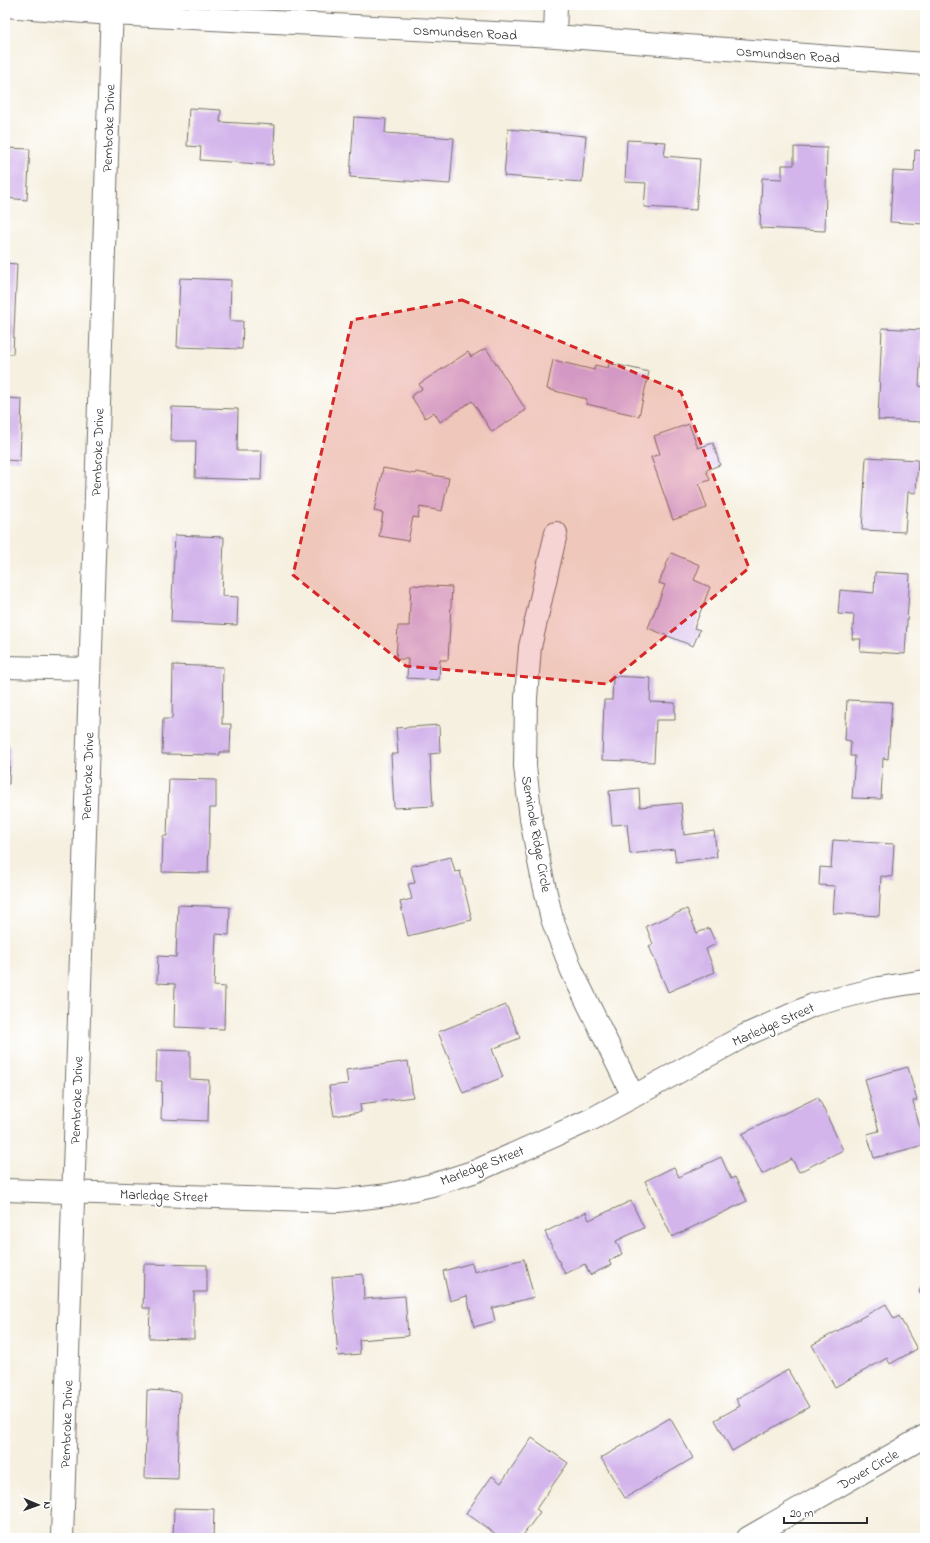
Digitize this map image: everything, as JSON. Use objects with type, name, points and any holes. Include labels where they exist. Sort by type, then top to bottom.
[{"type":"street","points":[[555,36],[556,5]]},
{"type":"street","name":"Osmundsen Road","points":[[5,6],[112,10],[555,36],[925,64]]},
{"type":"street","name":"Pembroke Drive","points":[[62,1538],[112,10]]},
{"type":"street","name":"Seminole Ridge Circle","points":[[556,533],[530,647],[526,698],[525,766],[531,819],[552,919],[572,971],[633,1096]]},
{"type":"street","points":[[5,667],[90,669]]},
{"type":"street","name":"Marledge Street","points":[[5,1190],[338,1201],[388,1195],[432,1185],[476,1171],[592,1119],[746,1035],[813,1005],[879,988],[925,981]]},
{"type":"street","name":"Dover Circle","points":[[748,1538],[925,1436]]},
{"type":"highlighted area","points":[[462,300],[681,392],[749,568],[607,684],[406,666],[293,575],[352,320]]},
{"type":"building","points":[[189,108],[221,110],[220,122],[275,125],[273,165],[200,160],[201,147],[187,146]]},
{"type":"building","points":[[354,117],[386,119],[385,133],[454,138],[450,184],[350,177]]},
{"type":"building","points":[[508,129],[586,136],[582,182],[504,176]]},
{"type":"building","points":[[627,140],[666,142],[664,156],[700,159],[696,210],[644,207],[646,183],[625,182]]},
{"type":"building","points":[[794,147],[827,148],[825,231],[760,228],[762,178],[782,179],[782,165],[794,165]]},
{"type":"building","points":[[5,148],[30,149],[27,200],[5,198]]},
{"type":"building","points":[[915,150],[925,151],[925,224],[890,222],[893,171],[914,172]]},
{"type":"building","points":[[5,263],[17,264],[13,354],[5,354]]},
{"type":"building","points":[[180,278],[231,280],[230,321],[243,321],[242,349],[177,347]]},
{"type":"building","points":[[882,328],[922,330],[919,386],[924,387],[923,422],[878,420]]},
{"type":"building","points":[[486,348],[526,410],[492,432],[472,401],[440,422],[434,412],[425,418],[411,396],[422,389],[419,384],[468,352],[471,357]]},
{"type":"building","points":[[553,360],[594,370],[595,365],[608,368],[609,363],[649,372],[639,416],[586,404],[587,399],[547,389]]},
{"type":"building","points":[[5,398],[22,399],[20,461],[5,460]]},
{"type":"building","points":[[172,407],[238,409],[237,451],[262,451],[261,480],[195,478],[196,441],[171,441]]},
{"type":"building","points":[[689,424],[698,448],[713,443],[720,465],[706,470],[710,480],[699,484],[707,508],[673,520],[651,457],[660,454],[654,436]]},
{"type":"building","points":[[866,457],[918,460],[916,493],[908,492],[905,532],[862,530]]},
{"type":"building","points":[[383,468],[449,478],[442,511],[420,507],[418,518],[413,517],[408,541],[379,536],[383,513],[374,511]]},
{"type":"building","points":[[175,535],[224,537],[222,596],[238,597],[237,625],[171,622]]},
{"type":"building","points":[[671,553],[700,565],[694,580],[710,587],[694,628],[700,630],[693,646],[648,628],[665,585],[659,583]]},
{"type":"building","points":[[875,572],[910,574],[905,654],[860,651],[861,639],[852,639],[854,615],[838,614],[840,590],[874,593]]},
{"type":"building","points":[[411,585],[452,587],[448,660],[440,660],[439,680],[407,678],[408,659],[396,659],[398,626],[409,626]]},
{"type":"building","points":[[173,665],[223,667],[222,724],[231,724],[230,752],[220,752],[220,755],[162,754],[163,719],[172,719]]},
{"type":"building","points":[[613,676],[651,678],[650,702],[675,703],[675,720],[656,720],[654,762],[602,760],[604,700],[612,700]]},
{"type":"building","points":[[847,700],[892,702],[888,759],[883,758],[881,799],[852,798],[855,756],[850,756],[851,741],[845,740]]},
{"type":"building","points":[[439,725],[440,753],[430,754],[433,806],[394,808],[391,754],[398,754],[396,728]]},
{"type":"building","points":[[5,746],[10,747],[9,784],[5,784]]},
{"type":"building","points":[[169,779],[216,780],[216,808],[210,808],[208,873],[162,872],[163,836],[167,836]]},
{"type":"building","points":[[639,788],[640,807],[681,803],[684,835],[714,831],[717,857],[676,862],[674,849],[630,854],[627,824],[612,825],[609,791]]},
{"type":"building","points":[[833,840],[894,844],[892,877],[881,876],[879,916],[833,913],[835,886],[819,885],[820,867],[831,868]]},
{"type":"building","points":[[451,857],[455,872],[460,871],[472,920],[408,936],[400,902],[412,899],[408,884],[415,883],[411,866]]},
{"type":"building","points":[[178,905],[230,907],[229,935],[216,934],[214,986],[225,987],[224,1029],[174,1027],[175,984],[157,983],[158,956],[176,957]]},
{"type":"building","points":[[687,909],[697,933],[709,928],[716,944],[706,949],[715,972],[668,992],[649,946],[653,944],[646,926]]},
{"type":"building","points":[[506,1005],[520,1038],[492,1049],[503,1077],[463,1093],[438,1032]]},
{"type":"building","points":[[157,1050],[190,1051],[190,1079],[209,1080],[208,1121],[161,1119],[162,1081],[156,1081]]},
{"type":"building","points":[[408,1061],[413,1097],[360,1104],[361,1112],[334,1116],[329,1086],[348,1084],[346,1070]]},
{"type":"building","points":[[908,1067],[917,1100],[913,1101],[924,1145],[874,1158],[867,1134],[879,1131],[865,1079]]},
{"type":"building","points":[[818,1097],[843,1150],[799,1172],[792,1159],[762,1174],[742,1134]]},
{"type":"building","points":[[721,1157],[731,1179],[735,1177],[747,1201],[672,1237],[645,1181],[674,1167],[679,1177]]},
{"type":"building","points":[[631,1201],[644,1228],[616,1241],[622,1254],[609,1261],[611,1265],[590,1275],[585,1264],[565,1274],[545,1232],[586,1212],[589,1220]]},
{"type":"building","points":[[524,1259],[534,1297],[492,1308],[495,1321],[474,1327],[467,1296],[450,1301],[443,1271],[472,1263],[474,1272]]},
{"type":"building","points":[[144,1264],[207,1265],[207,1292],[194,1292],[194,1339],[149,1338],[150,1308],[143,1308]]},
{"type":"building","points":[[363,1274],[364,1299],[405,1296],[408,1336],[359,1340],[360,1354],[338,1356],[332,1277]]},
{"type":"building","points":[[925,1278],[925,1295],[919,1292]]},
{"type":"building","points":[[886,1304],[894,1319],[899,1316],[917,1349],[890,1364],[887,1358],[835,1387],[812,1345]]},
{"type":"building","points":[[788,1370],[809,1407],[732,1451],[715,1420],[740,1406],[736,1399]]},
{"type":"building","points":[[147,1390],[180,1392],[178,1479],[145,1478]]},
{"type":"building","points":[[670,1418],[693,1458],[625,1498],[601,1458]]},
{"type":"building","points":[[532,1438],[568,1463],[536,1509],[540,1512],[521,1538],[501,1538],[466,1513],[492,1476],[501,1483]]},
{"type":"building","points":[[174,1508],[214,1509],[213,1538],[173,1538]]}]
